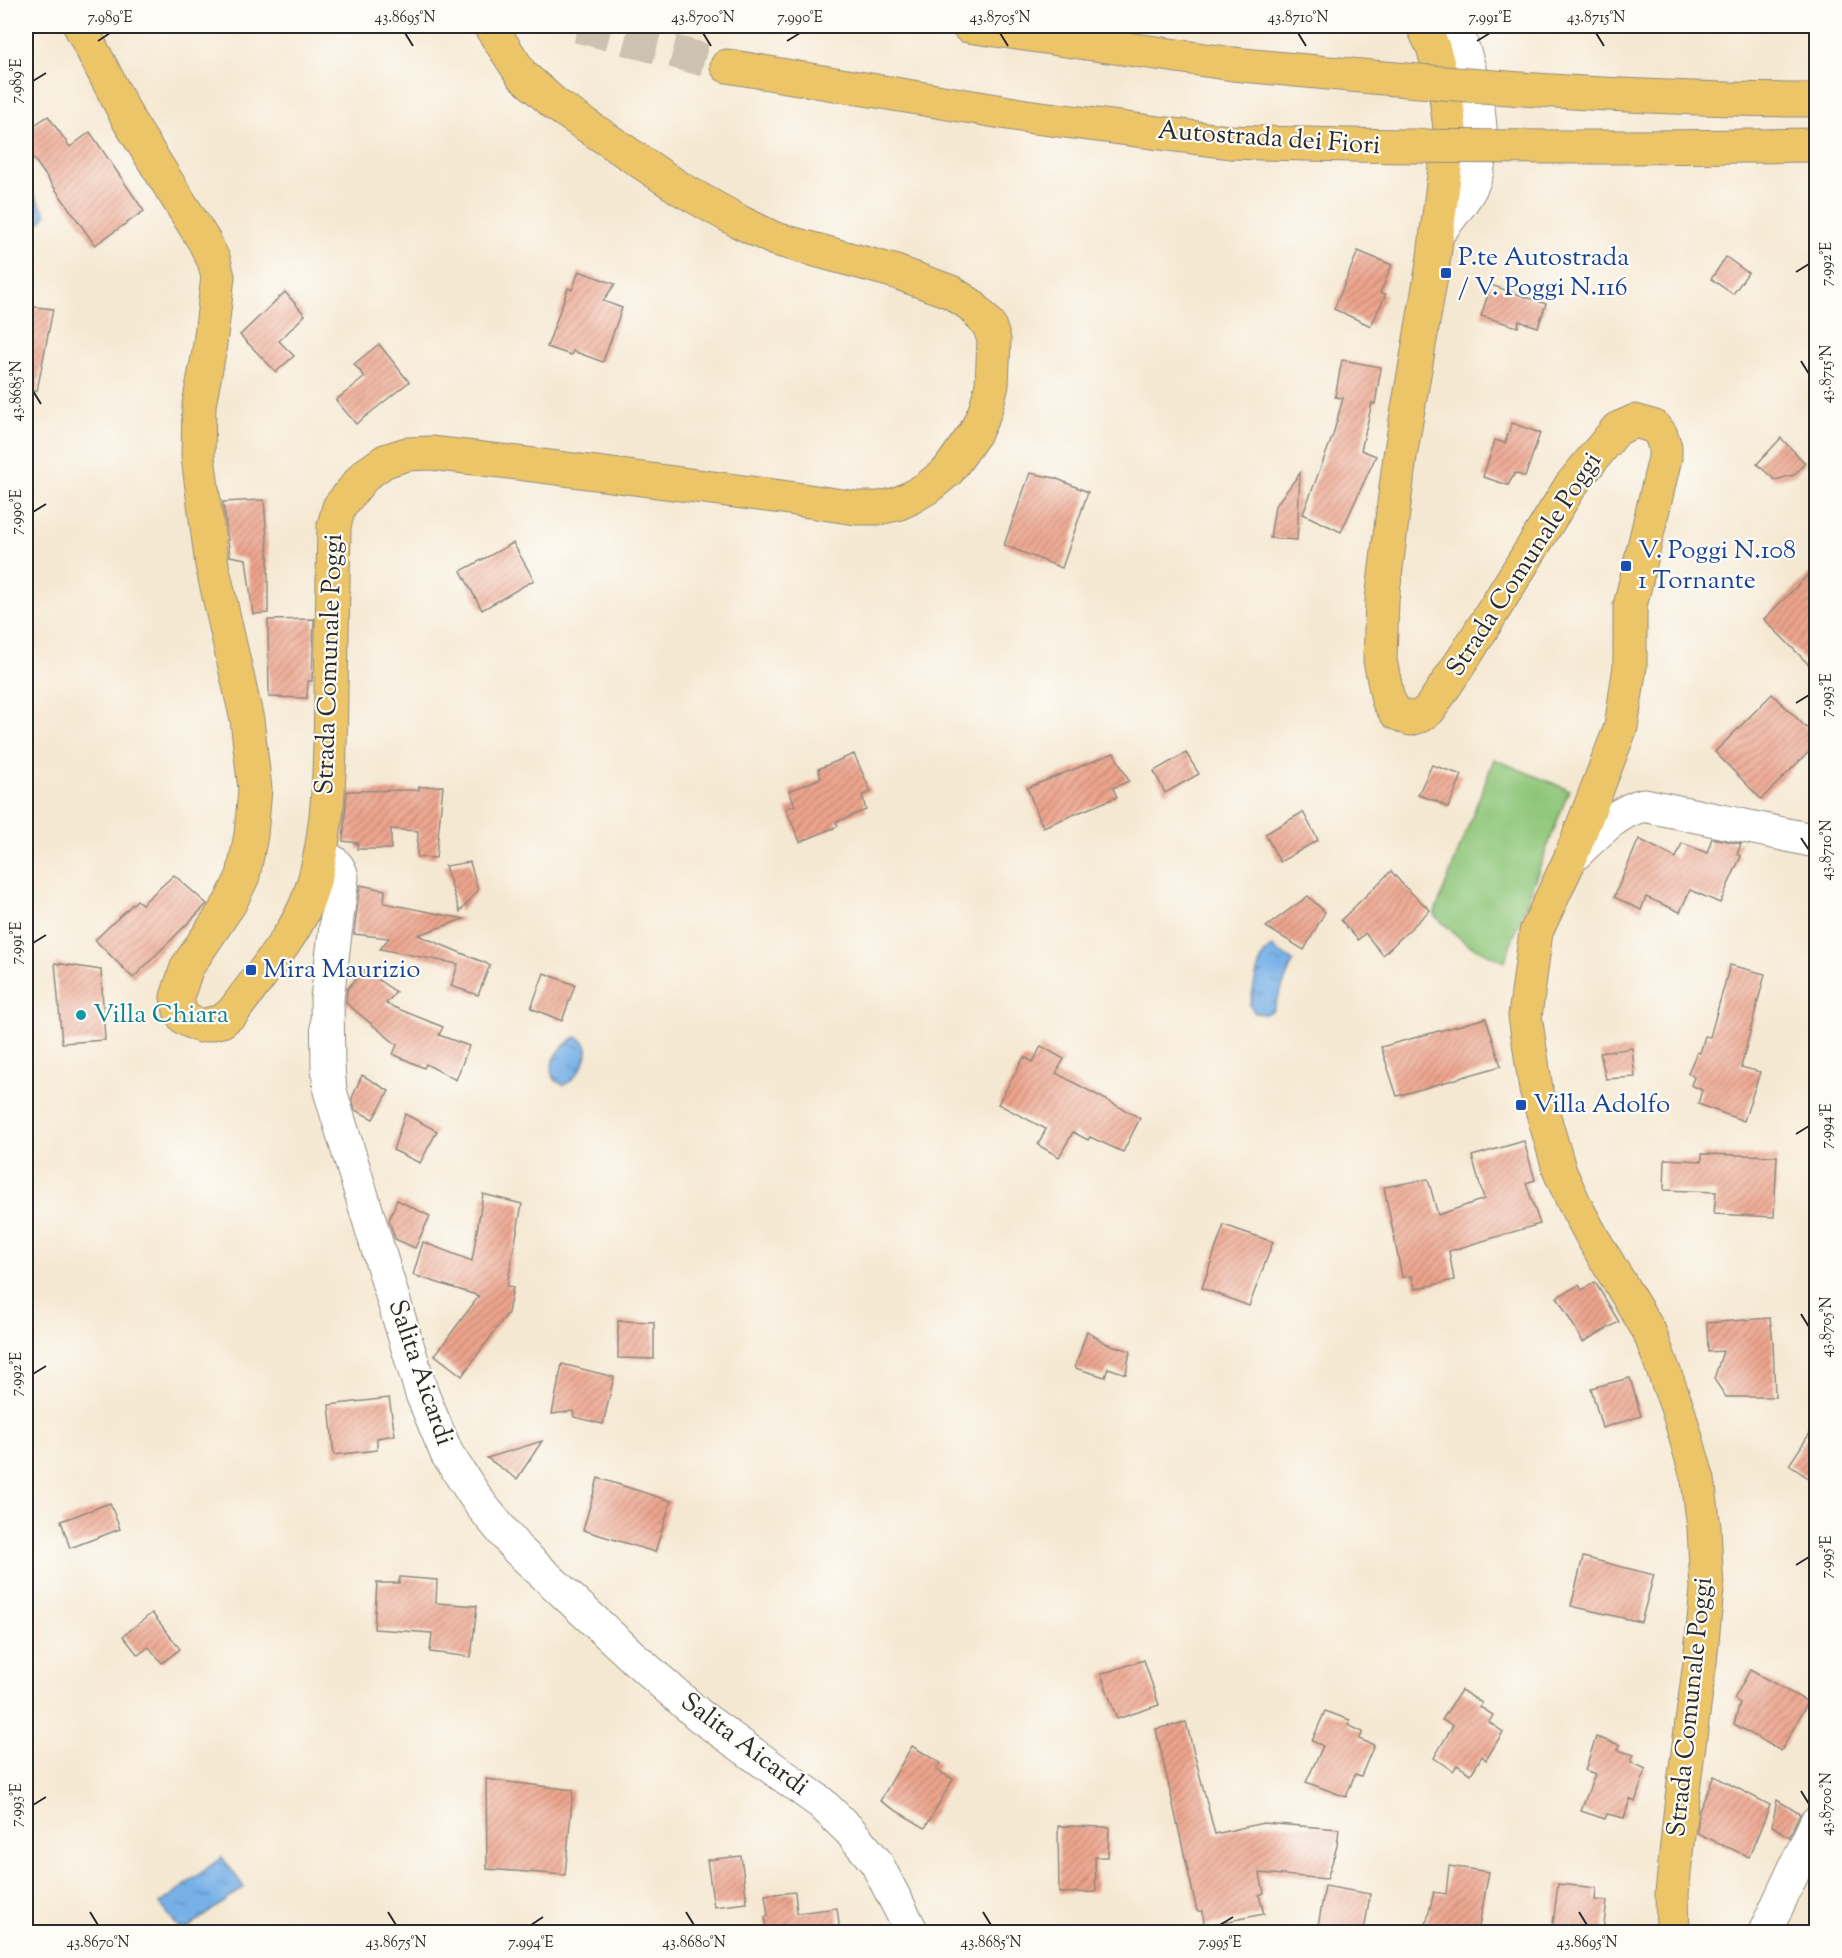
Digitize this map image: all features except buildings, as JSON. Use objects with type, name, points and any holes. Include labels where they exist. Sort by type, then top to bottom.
[{"type":"main road","name":"Strada Comunale Poggi","points":[[80,26],[129,121],[204,241],[214,261],[218,277],[210,352],[199,405],[198,457],[212,566],[247,720],[255,801],[243,876],[230,903],[187,967],[177,998],[180,1011],[185,1018],[200,1026],[222,1021],[233,1012],[281,947],[305,907],[321,854],[330,757],[334,526],[339,507],[365,475],[385,462],[407,454],[431,453],[856,508],[879,508],[910,498],[948,471],[975,433],[985,411],[992,386],[994,340],[989,325],[972,305],[951,292],[892,271],[775,239],[681,189],[556,105],[522,75],[490,26]]},
{"type":"main road","points":[[968,26],[1233,64],[1407,81],[1589,94],[1816,100]]},
{"type":"main road","name":"Strada Comunale Poggi","points":[[1423,26],[1433,47],[1445,89],[1450,128],[1434,264],[1400,456],[1382,600],[1380,660],[1390,707],[1396,713],[1410,719],[1429,710],[1571,485],[1617,429],[1635,421],[1644,423],[1655,428],[1661,435],[1665,447],[1665,458],[1630,606],[1630,666],[1621,727],[1570,859],[1536,932],[1524,1016],[1536,1089],[1560,1172],[1575,1206],[1649,1331],[1678,1410],[1698,1480],[1704,1527],[1707,1589],[1672,1893],[1673,1932]]},
{"type":"main road","name":"Autostrada dei Fiori","points":[[727,66],[1026,116],[1230,142],[1409,147],[1583,148],[1816,145]]},
{"type":"street","points":[[1437,234],[1471,188],[1478,169],[1479,120],[1476,97],[1455,26]]},
{"type":"street","points":[[1570,859],[1617,817],[1636,807],[1644,806],[1816,841]]},
{"type":"street","name":"Salita Aicardi","points":[[321,854],[340,868],[342,877],[327,999],[330,1091],[422,1394],[447,1454],[482,1506],[518,1549],[633,1657],[700,1716],[820,1802],[850,1831],[876,1862],[912,1932]]},
{"type":"street","points":[[1765,1932],[1816,1823]]},
{"type":"green space","points":[[1494,759],[1569,790],[1504,962],[1467,944],[1434,915]]},
{"type":"water","points":[[26,183],[46,214],[42,221],[26,229]]},
{"type":"water","points":[[1272,947],[1293,961],[1273,1010],[1265,1014],[1255,1013],[1250,1005],[1257,973],[1263,957]]},
{"type":"water","points":[[576,1037],[587,1047],[587,1054],[581,1069],[564,1085],[556,1080],[551,1068],[563,1046]]},
{"type":"water","points":[[222,1857],[244,1887],[182,1932],[160,1904]]},
{"type":"tunnel","points":[[578,26],[727,66]]},
{"type":"place","name":"P.te Autostrada / V. Poggi N.116","points":[[1446,273]]},
{"type":"place","name":"V. Poggi N.108 1 Tornante","points":[[1626,566]]},
{"type":"place","name":"Mira Maurizio","points":[[251,970]]},
{"type":"place","name":"Villa Chiara","points":[[81,1015]]},
{"type":"place","name":"Villa Adolfo","points":[[1521,1105]]}]
